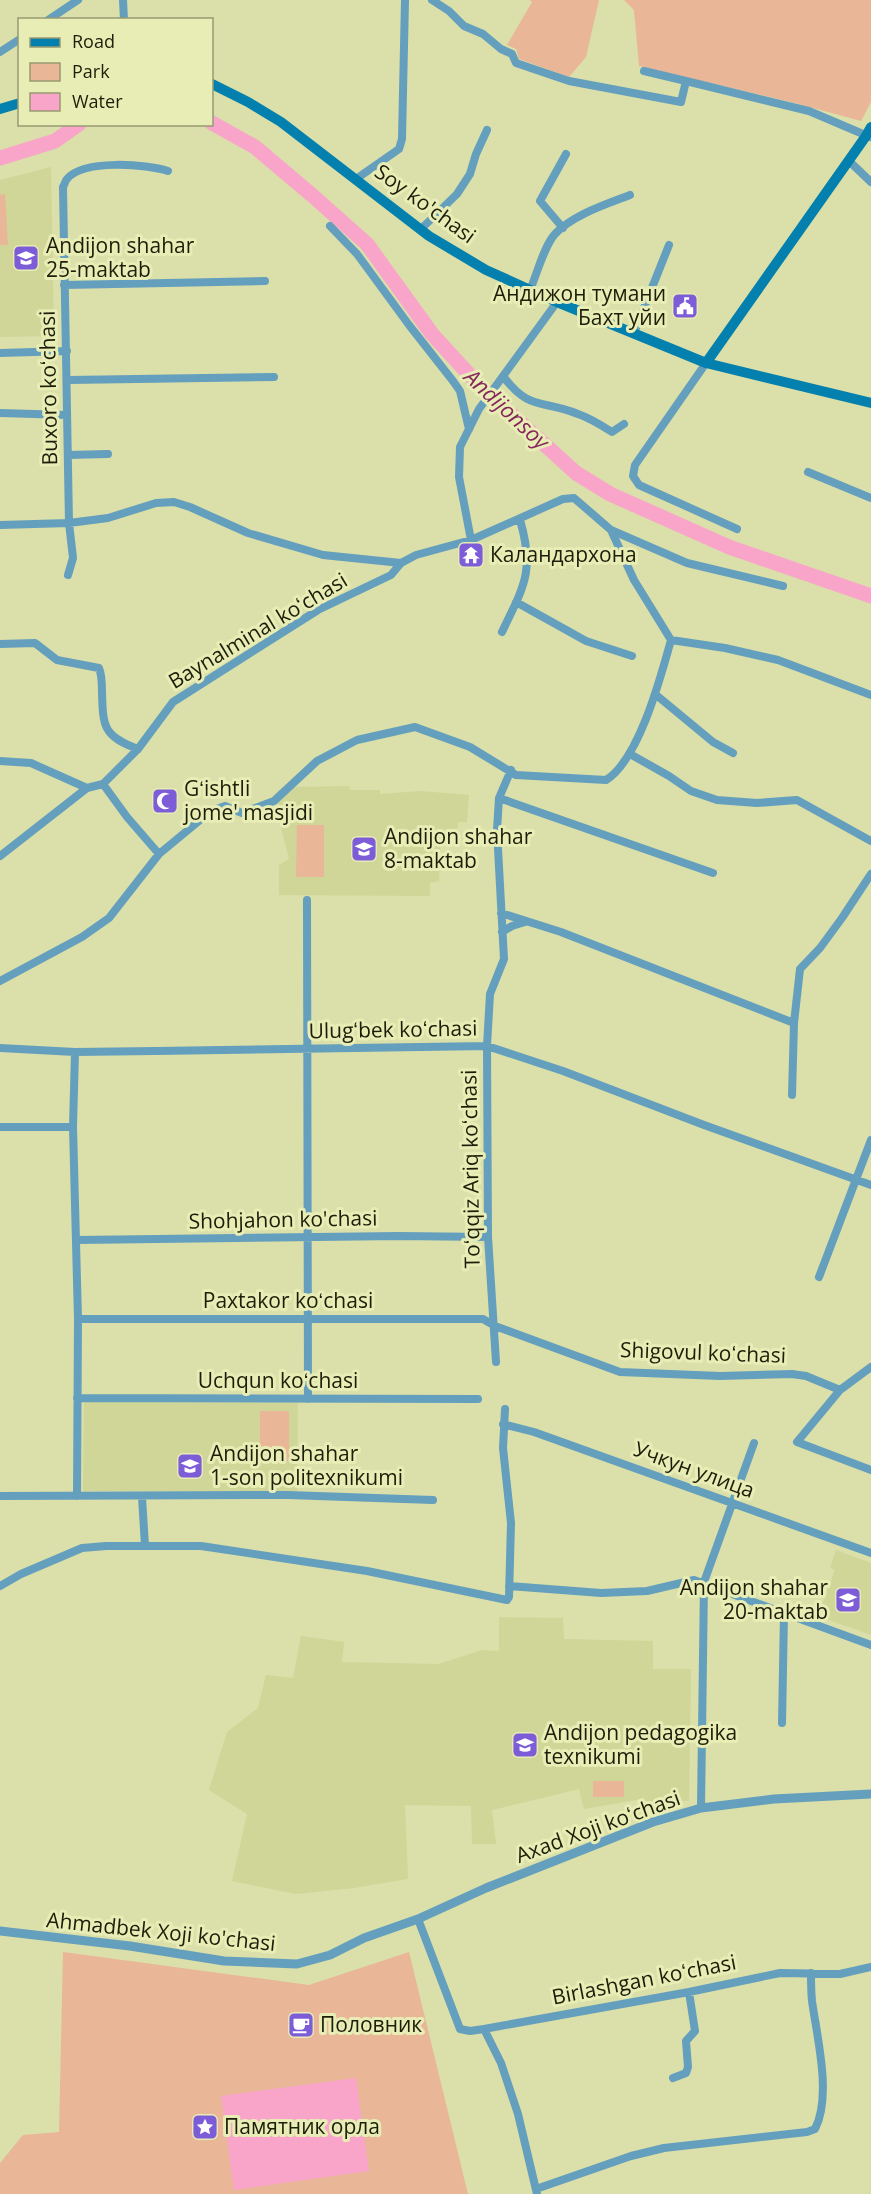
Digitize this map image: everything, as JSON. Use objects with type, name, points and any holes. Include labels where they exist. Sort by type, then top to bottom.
[{"type":"main road","name":"Soy ko'chasi","points":[[213,84],[281,122],[420,230],[486,270],[557,302],[706,363],[871,403]]},
{"type":"main road","points":[[0,109],[18,104]]},
{"type":"main road","points":[[706,363],[870,134]]},
{"type":"street","points":[[51,18],[78,0]]},
{"type":"street","points":[[123,0],[124,18]]},
{"type":"street","points":[[356,179],[399,149],[402,139],[405,0]]},
{"type":"street","points":[[432,0],[449,11],[464,26],[483,34],[501,50],[512,54],[516,63],[569,81],[681,102],[686,81]]},
{"type":"street","points":[[0,52],[18,40]]},
{"type":"street","points":[[644,71],[809,111],[870,134]]},
{"type":"street","points":[[420,230],[461,187],[470,174],[476,153],[487,130]]},
{"type":"street","points":[[563,228],[540,201],[566,153]]},
{"type":"street","points":[[849,161],[871,183]]},
{"type":"street","name":"Buxoro koʻchasi","points":[[68,575],[73,558],[69,523],[63,187],[68,178],[78,171],[106,166],[145,166],[168,171]]},
{"type":"street","points":[[530,290],[549,243],[555,234],[591,210],[630,195]]},
{"type":"street","points":[[330,226],[357,254],[453,381],[460,392],[469,429]]},
{"type":"street","points":[[634,333],[669,245]]},
{"type":"street","points":[[64,285],[265,281]]},
{"type":"street","points":[[471,540],[459,477],[460,447],[479,409],[557,302]]},
{"type":"street","points":[[0,353],[67,351]]},
{"type":"street","points":[[706,363],[635,465],[633,476],[639,485],[737,529]]},
{"type":"street","points":[[68,380],[274,377]]},
{"type":"street","points":[[501,378],[528,401],[576,413],[612,432],[624,424]]},
{"type":"street","points":[[0,413],[67,415]]},
{"type":"street","points":[[68,455],[108,454]]},
{"type":"street","points":[[808,472],[871,498]]},
{"type":"street","name":"Baynalminal koʻchasi","points":[[103,784],[138,749],[173,702],[318,610],[392,574],[401,563],[416,555],[471,540],[563,499],[574,498],[611,530]]},
{"type":"street","points":[[0,525],[69,523],[108,519],[156,503],[174,502],[248,533],[323,555],[401,563]]},
{"type":"street","points":[[502,632],[526,577],[528,557],[520,520]]},
{"type":"street","points":[[611,530],[687,563],[783,586]]},
{"type":"street","points":[[0,981],[82,937],[109,918],[159,854],[211,811],[225,806],[242,813],[274,801],[317,761],[357,740],[415,727],[470,747],[516,775],[600,781],[614,775],[630,754],[655,694],[671,640],[634,580],[611,530]]},
{"type":"street","points":[[516,602],[586,641],[632,656]]},
{"type":"street","points":[[671,640],[725,648],[778,660],[871,695]]},
{"type":"street","points":[[0,644],[35,644],[57,660],[99,668],[103,715],[109,732],[117,741],[138,749]]},
{"type":"street","points":[[655,694],[713,742],[733,753]]},
{"type":"street","points":[[630,754],[691,791],[717,800],[757,803],[797,800],[871,841]]},
{"type":"street","points":[[0,761],[31,763],[87,788]]},
{"type":"street","name":"Toʻqqiz Ariq koʻchasi","points":[[496,1362],[488,1237],[487,1046],[490,994],[504,959],[497,830],[499,798],[511,770]]},
{"type":"street","points":[[0,856],[87,788],[103,784],[127,817],[159,854]]},
{"type":"street","points":[[499,798],[713,873]]},
{"type":"street","points":[[792,1095],[794,1023],[800,969],[820,948],[871,874]]},
{"type":"street","points":[[307,900],[308,1399]]},
{"type":"street","points":[[501,913],[561,932],[794,1023]]},
{"type":"street","points":[[502,932],[526,921]]},
{"type":"street","name":"Ulugʻbek koʻchasi","points":[[0,1048],[75,1052],[487,1046],[562,1071],[871,1185]]},
{"type":"street","points":[[75,1052],[74,1127],[78,1240],[77,1496]]},
{"type":"street","points":[[0,1127],[74,1127]]},
{"type":"street","points":[[819,1278],[871,1140]]},
{"type":"street","name":"Shohjahon ko'chasi","points":[[78,1240],[488,1237]]},
{"type":"street","name":"Paxtakor koʻchasi","points":[[78,1319],[483,1319],[495,1326]]},
{"type":"street","name":"Shigovul koʻchasi","points":[[495,1326],[620,1372],[720,1376],[792,1374],[806,1376],[840,1390]]},
{"type":"street","points":[[871,1367],[840,1390],[797,1442],[871,1470]]},
{"type":"street","name":"Uchqun koʻchasi","points":[[77,1398],[478,1399]]},
{"type":"street","points":[[0,1586],[21,1574],[81,1548],[201,1546],[253,1552],[367,1571],[503,1600],[509,1597],[512,1523],[503,1449],[505,1409]]},
{"type":"street","name":"Учкун улица","points":[[503,1424],[534,1431],[871,1553]]},
{"type":"street","points":[[701,1808],[704,1582],[754,1443]]},
{"type":"street","points":[[0,1496],[288,1495],[433,1500]]},
{"type":"street","points":[[142,1497],[145,1546]]},
{"type":"street","points":[[509,1586],[601,1593],[647,1591],[694,1580],[871,1645]]},
{"type":"street","points":[[782,1723],[784,1614]]},
{"type":"street","name":"Axad Xoji koʻchasi","points":[[418,1920],[486,1888],[653,1822],[701,1808],[774,1799],[871,1794]]},
{"type":"street","name":"Ahmadbek Xoji ko'chasi","points":[[0,1931],[130,1946],[224,1960],[297,1964],[330,1955],[364,1938],[418,1920]]},
{"type":"street","name":"Birlashgan koʻchasi","points":[[418,1920],[460,2029],[470,2031],[689,1992],[780,1973],[840,1974],[871,1966]]},
{"type":"street","points":[[484,2029],[501,2063],[518,2114],[536,2191],[632,2156],[664,2148],[807,2132],[815,2129],[819,2121],[822,2063],[812,1998],[812,1973]]},
{"type":"street","points":[[673,2078],[686,2073],[688,2067],[687,2041],[695,2031],[689,1992]]},
{"type":"shaded area","name":"Andijon shahar 25-maktab","points":[[51,167],[54,336],[0,337],[0,180]]},
{"type":"shaded area","name":"Andijon shahar 8-maktab","points":[[349,786],[350,790],[380,790],[380,794],[421,791],[469,795],[467,822],[458,822],[458,828],[454,829],[455,838],[441,839],[439,881],[430,883],[430,896],[279,895],[279,865],[289,859],[278,815],[278,802],[294,787]]},
{"type":"shaded area","name":"Andijon shahar 1-son politexnikumi","points":[[84,1402],[298,1403],[297,1491],[83,1491]]},
{"type":"shaded area","name":"Andijon shahar 20-maktab","points":[[836,1550],[871,1563],[871,1635],[818,1616],[835,1570],[830,1568]]},
{"type":"shaded area","name":"Andijon pedagogika texnikumi","points":[[499,1617],[563,1618],[564,1639],[653,1641],[653,1669],[691,1669],[689,1801],[659,1800],[659,1804],[643,1804],[642,1799],[584,1809],[579,1789],[492,1810],[496,1844],[472,1844],[471,1806],[405,1805],[408,1879],[296,1894],[232,1881],[247,1814],[209,1790],[227,1732],[258,1708],[266,1675],[293,1678],[301,1636],[344,1642],[342,1662],[439,1664],[482,1650],[499,1651]]},
{"type":"green space","points":[[530,0],[599,0],[586,57],[569,77],[519,59],[516,49],[507,45],[532,2]]},
{"type":"green space","points":[[624,0],[871,0],[871,102],[861,121],[639,66],[634,10]]},
{"type":"green space","points":[[5,194],[8,245],[0,245],[0,195]]},
{"type":"green space","points":[[297,825],[324,825],[324,877],[296,877]]},
{"type":"green space","points":[[260,1411],[289,1411],[289,1461],[260,1461]]},
{"type":"green space","points":[[593,1781],[624,1781],[624,1797],[593,1797]]},
{"type":"green space","points":[[63,1952],[309,1985],[409,1952],[468,2194],[0,2194],[0,2163],[23,2135],[59,2132]]},
{"type":"water","points":[[356,2078],[369,2171],[234,2190],[221,2096]]},
{"type":"waterway","name":"Andijonsoy","points":[[213,124],[255,147],[367,244],[432,334],[475,381],[576,473],[610,494],[729,547],[871,596]]},
{"type":"waterway","name":"Andijonsoy","points":[[0,158],[55,141],[76,126]]},
{"type":"place","name":"Andijon shahar 25-maktab","points":[[26,258]]},
{"type":"place","name":"Андижон тумани Бахт уйи","points":[[685,306]]},
{"type":"place","name":"Каландархона","points":[[471,555]]},
{"type":"place","name":"Gʻishtli jome' masjidi","points":[[165,801]]},
{"type":"place","name":"Andijon shahar 8-maktab","points":[[364,849]]},
{"type":"place","name":"Andijon shahar 1-son politexnikumi","points":[[190,1466]]},
{"type":"place","name":"Andijon shahar 20-maktab","points":[[848,1600]]},
{"type":"place","name":"Andijon pedagogika texnikumi","points":[[525,1745]]},
{"type":"place","name":"Половник","points":[[301,2025]]},
{"type":"place","name":"Памятник орла","points":[[205,2127]]}]
